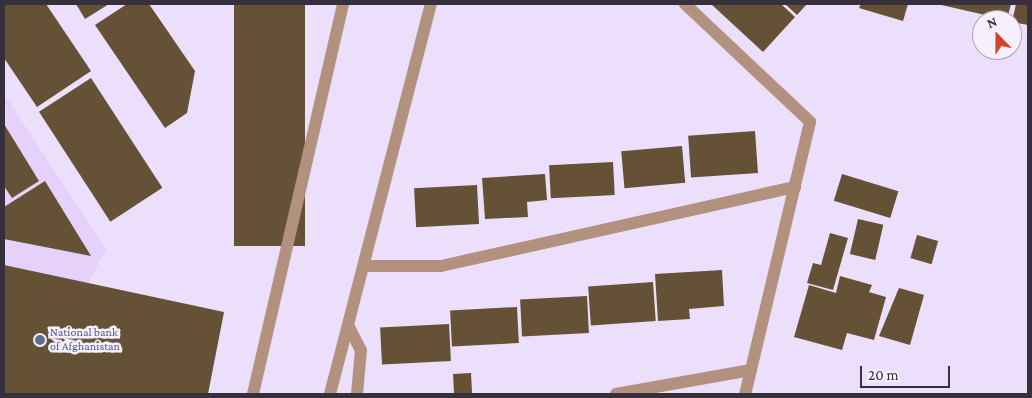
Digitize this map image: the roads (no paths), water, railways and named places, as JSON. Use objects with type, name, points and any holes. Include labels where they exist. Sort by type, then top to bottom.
[{"type":"street","points":[[253,394],[343,4]]},
{"type":"street","points":[[330,394],[431,4]]},
{"type":"street","points":[[685,4],[810,122],[746,394]]},
{"type":"street","points":[[364,266],[441,266],[795,187]]},
{"type":"street","points":[[348,325],[361,350],[357,394]]},
{"type":"street","points":[[616,394],[751,370]]},
{"type":"place","name":"National bank of Afghanistan","points":[[40,340]]}]
